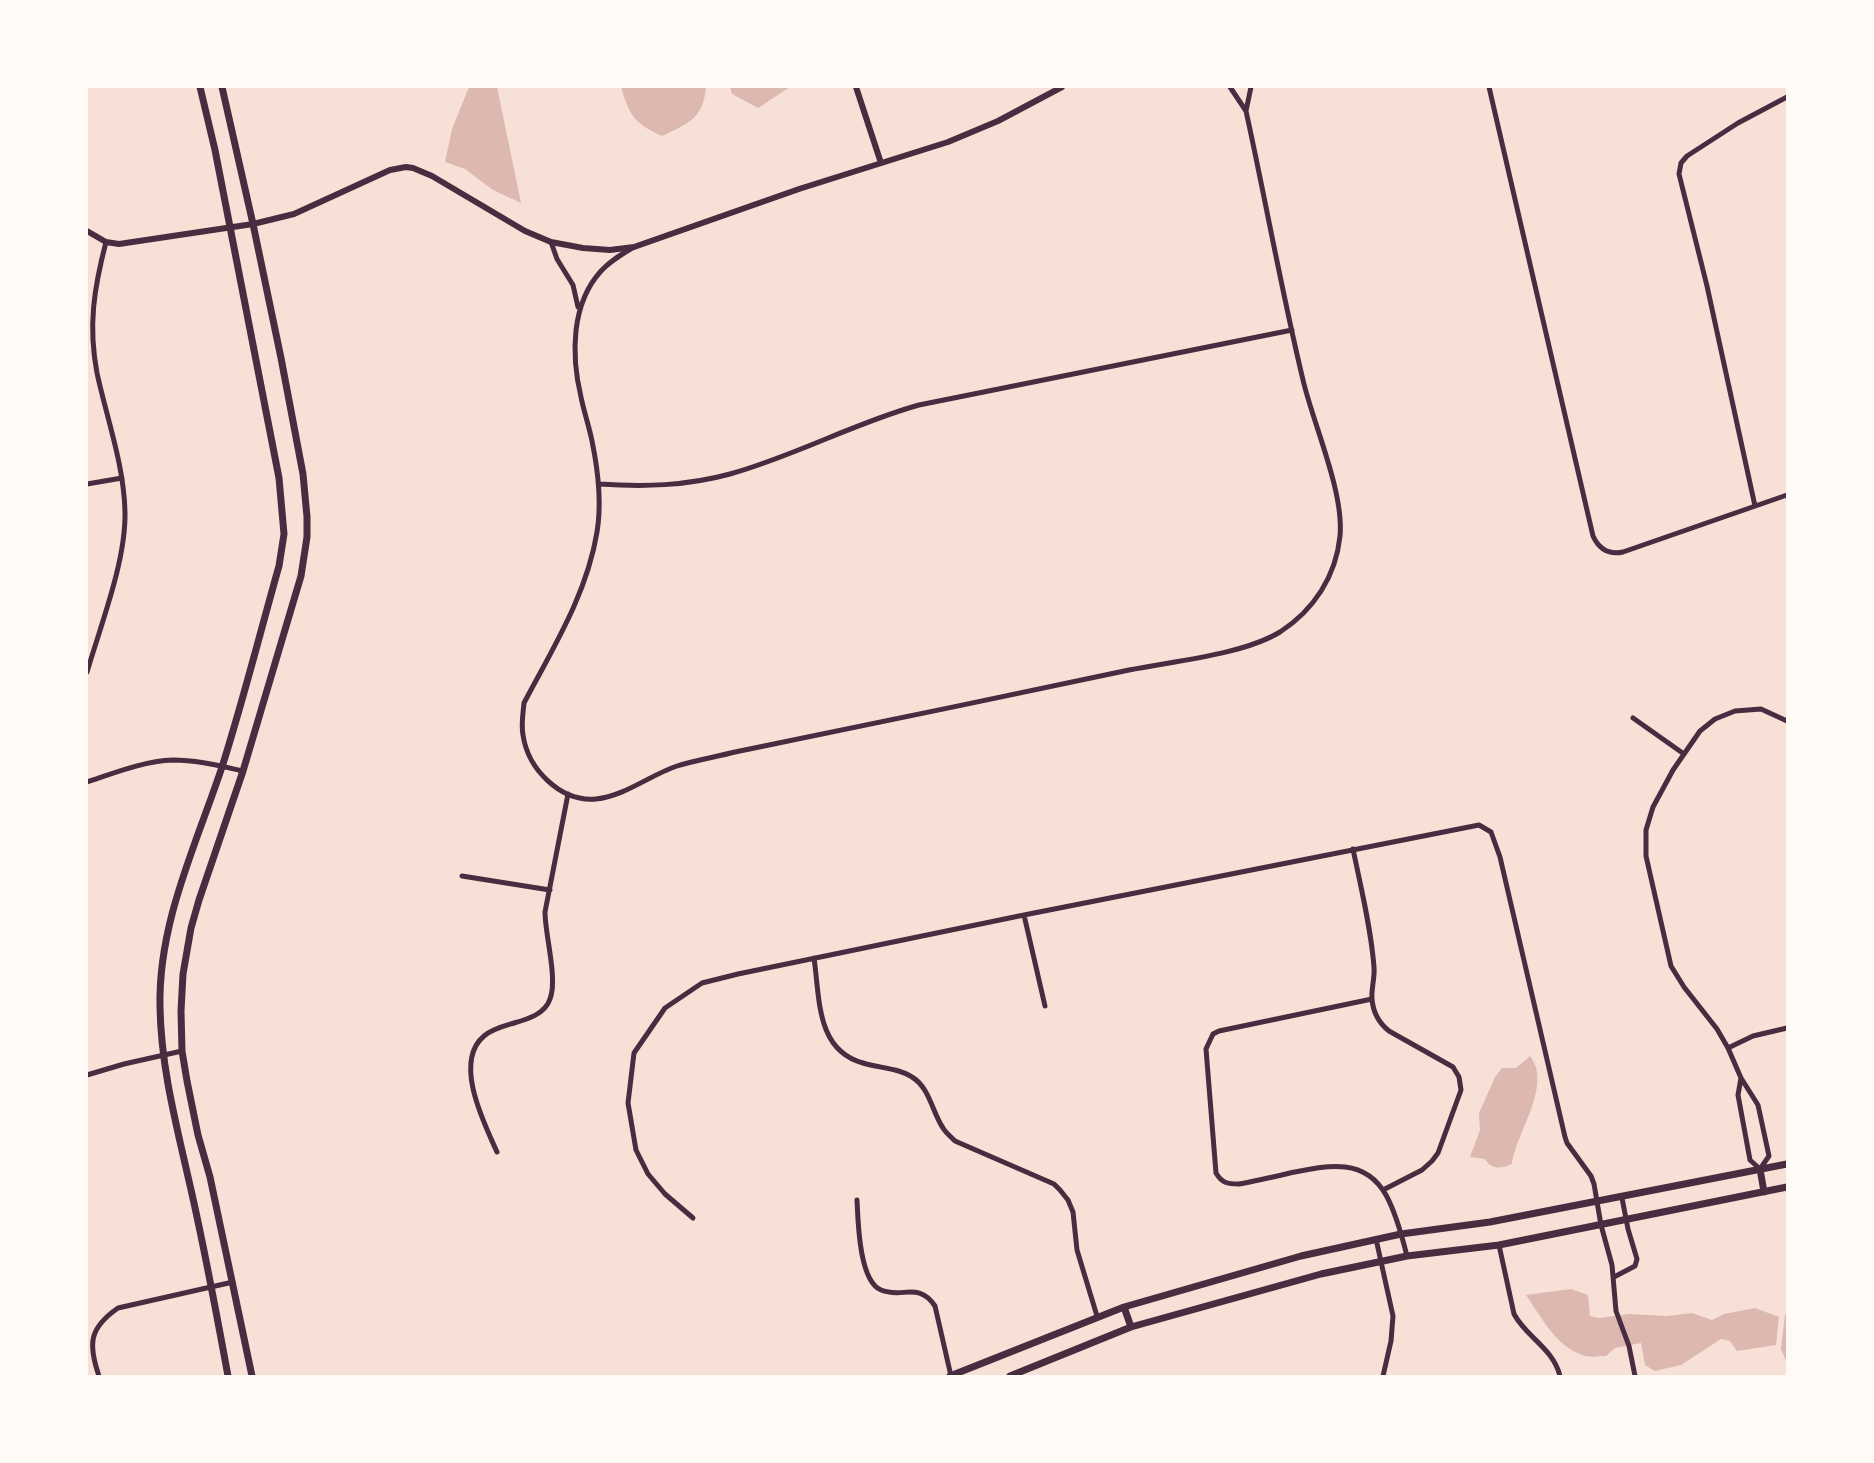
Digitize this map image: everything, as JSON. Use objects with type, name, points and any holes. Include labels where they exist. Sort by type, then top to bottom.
[{"type":"main road","points":[[200,87],[279,478],[284,534],[279,567],[222,766],[179,888],[162,966],[160,1006],[163,1055],[171,1109],[212,1287],[228,1376]]},
{"type":"main road","points":[[222,87],[253,224],[303,474],[307,527],[301,576],[243,771],[191,928],[183,974],[182,1051],[191,1104],[210,1177],[252,1376]]},
{"type":"main road","points":[[950,1376],[1097,1316],[1301,1256],[1401,1234],[1490,1222],[1598,1203],[1787,1164]]},
{"type":"main road","points":[[1760,1169],[1764,1192]]},
{"type":"main road","points":[[1010,1376],[1131,1327],[1321,1274],[1407,1257],[1499,1245],[1787,1187]]},
{"type":"main road","points":[[1124,1307],[1131,1327]]},
{"type":"street","points":[[856,87],[881,163]]},
{"type":"street","points":[[87,231],[106,242],[137,242],[253,224],[302,212],[390,170],[406,167],[432,176],[525,231],[551,242],[610,250],[634,247],[790,192],[939,145],[976,131],[1062,87]]},
{"type":"street","points":[[551,242],[557,259],[573,285],[579,309],[576,345],[577,374],[599,484],[598,529],[591,561],[579,597],[524,703],[523,737],[531,759],[540,773],[553,785],[580,798],[606,797],[677,766],[700,760],[1225,652],[1251,645],[1278,633],[1308,609],[1321,592],[1334,568],[1340,534],[1340,518],[1336,493],[1311,411],[1292,330],[1246,111],[1230,87]]},
{"type":"street","points":[[1246,111],[1251,87]]},
{"type":"street","points":[[1489,87],[1593,536],[1600,548],[1612,552],[1623,552],[1787,495]]},
{"type":"street","points":[[1755,506],[1707,286],[1679,174],[1687,156],[1738,123],[1787,97]]},
{"type":"street","points":[[87,672],[89,655],[120,553],[125,512],[122,478],[97,371],[90,330],[94,293],[106,242]]},
{"type":"street","points":[[579,309],[591,284],[602,270],[634,247]]},
{"type":"street","points":[[599,484],[643,486],[698,481],[731,474],[878,418],[919,405],[1292,330]]},
{"type":"street","points":[[87,484],[122,478]]},
{"type":"street","points":[[1741,1078],[1738,1095],[1750,1160],[1760,1169],[1769,1156],[1758,1105],[1741,1078],[1728,1048],[1706,1014],[1676,977],[1671,966],[1646,856],[1646,830],[1649,816],[1673,770],[1700,730],[1715,719],[1735,711],[1761,709],[1787,721]]},
{"type":"street","points":[[1633,717],[1684,754]]},
{"type":"street","points":[[87,782],[122,770],[170,760],[222,766],[243,771]]},
{"type":"street","points":[[497,1152],[478,1109],[471,1072],[471,1058],[483,1036],[538,1014],[546,1008],[551,998],[553,978],[545,928],[545,912],[568,794]]},
{"type":"street","points":[[693,1218],[659,1188],[648,1174],[636,1150],[628,1103],[634,1053],[665,1008],[702,983],[814,958],[1473,825],[1486,827],[1491,832],[1500,856],[1565,1137],[1591,1176],[1601,1225],[1610,1252],[1616,1311],[1635,1376]]},
{"type":"street","points":[[1353,849],[1372,949],[1374,980],[1372,999],[1381,1025],[1449,1064],[1457,1072],[1461,1083],[1460,1096],[1438,1153],[1422,1170],[1383,1190]]},
{"type":"street","points":[[462,876],[550,890]]},
{"type":"street","points":[[1024,915],[1045,1006]]},
{"type":"street","points":[[814,958],[825,1029],[832,1043],[841,1053],[861,1063],[913,1077],[928,1095],[944,1130],[956,1142],[1054,1184],[1068,1200],[1073,1212],[1077,1250],[1097,1316]]},
{"type":"street","points":[[1372,999],[1213,1034],[1206,1049],[1216,1173],[1221,1181],[1228,1185],[1326,1166],[1344,1166],[1358,1170],[1370,1176],[1383,1190],[1401,1234],[1407,1257]]},
{"type":"street","points":[[1728,1048],[1761,1034],[1787,1028]]},
{"type":"street","points":[[87,1076],[124,1064],[182,1051]]},
{"type":"street","points":[[1614,1277],[1635,1266],[1637,1259],[1622,1198]]},
{"type":"street","points":[[857,1200],[866,1273],[872,1283],[884,1292],[921,1293],[929,1297],[935,1306],[950,1376]]},
{"type":"street","points":[[1376,1239],[1393,1316],[1391,1341],[1383,1376]]},
{"type":"street","points":[[1499,1245],[1518,1323],[1549,1354],[1560,1376]]},
{"type":"street","points":[[99,1376],[94,1362],[93,1338],[96,1328],[105,1317],[118,1308],[233,1282]]},
{"type":"shaded area","points":[[469,87],[497,87],[521,203],[493,190],[465,169],[445,162],[452,129]]},
{"type":"shaded area","points":[[621,87],[706,87],[702,106],[693,119],[662,136],[634,118]]},
{"type":"shaded area","points":[[730,87],[790,87],[758,108],[732,94]]},
{"type":"shaded area","points":[[1530,1056],[1536,1068],[1535,1095],[1512,1164],[1497,1168],[1485,1159],[1470,1157],[1480,1130],[1479,1113],[1495,1077],[1502,1068],[1516,1068]]},
{"type":"shaded area","points":[[1571,1289],[1588,1295],[1590,1316],[1599,1318],[1629,1314],[1667,1316],[1692,1313],[1712,1320],[1724,1314],[1755,1308],[1779,1317],[1776,1345],[1737,1351],[1730,1341],[1721,1339],[1681,1365],[1655,1371],[1645,1365],[1641,1343],[1615,1348],[1606,1356],[1585,1356],[1573,1351],[1557,1338],[1526,1295]]},
{"type":"shaded area","points":[[1785,1314],[1787,1315],[1787,1363],[1781,1349]]}]
